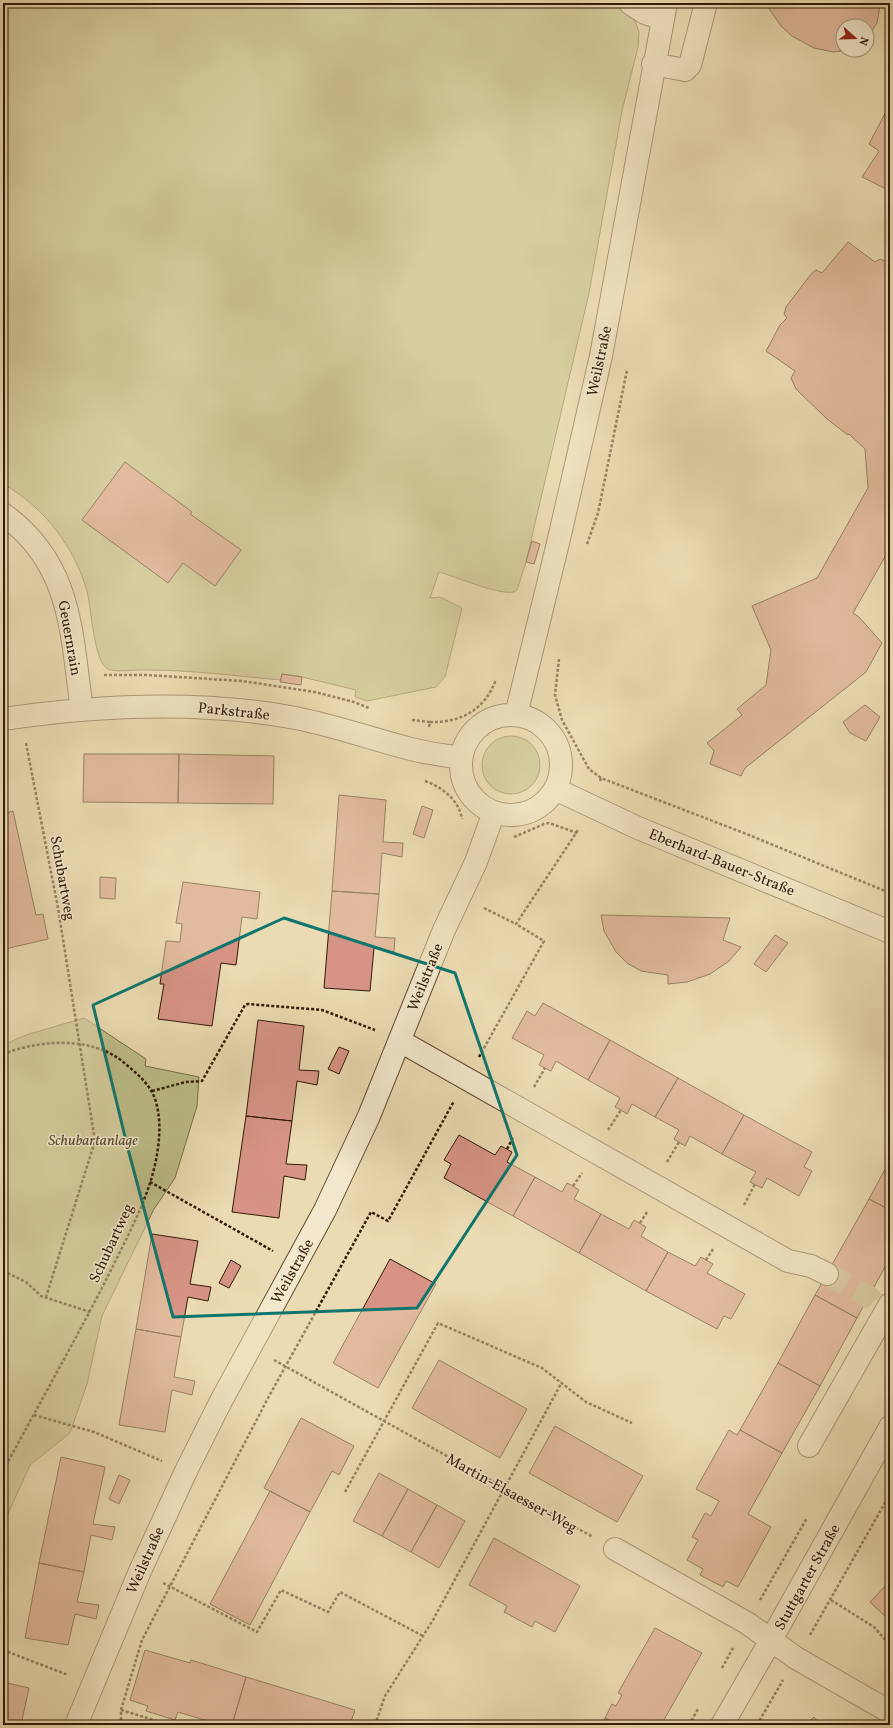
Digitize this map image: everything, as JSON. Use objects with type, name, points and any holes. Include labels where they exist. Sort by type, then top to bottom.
[{"type":"street","points":[[630,3],[645,12],[664,11]]},
{"type":"street","points":[[653,64],[684,70],[690,65],[706,3]]},
{"type":"street","name":"Weilstraße","points":[[516,715],[558,543],[601,356],[653,64],[664,11]]},
{"type":"street","name":"Geuernrain","points":[[3,514],[20,527],[44,554],[60,586],[70,621],[82,710]]},
{"type":"street","name":"Parkstraße","points":[[12,718],[82,710],[165,706],[231,708],[262,712],[310,722],[409,749],[461,758]]},
{"type":"street","points":[[516,715],[529,718],[540,724],[549,732],[560,754],[561,766],[555,789],[544,804],[531,812],[514,815],[494,812],[478,802],[468,790],[461,769],[461,758],[467,740],[480,725],[498,717],[516,715]]},
{"type":"street","name":"Eberhard-Bauer-Straße","points":[[555,789],[588,806],[890,932]]},
{"type":"street","name":"Weilstraße","points":[[76,1725],[140,1571],[186,1471],[345,1169],[369,1116],[460,894],[476,862],[494,812]]},
{"type":"street","points":[[400,1041],[788,1261],[811,1266],[827,1274]]},
{"type":"street","points":[[809,1446],[888,1312]]},
{"type":"street","name":"Stuttgarter Straße","points":[[722,1725],[890,1427]]},
{"type":"street","points":[[614,1549],[747,1623],[796,1658],[890,1712]]},
{"type":"path","points":[[559,655],[555,695],[562,720],[589,770],[601,778],[744,833],[890,893]]},
{"type":"path","name":"Schubartweg","points":[[12,718],[58,908],[80,1045]]},
{"type":"path","points":[[516,924],[577,832],[601,778]]},
{"type":"path","points":[[121,1725],[121,1710],[142,1640],[171,1587],[268,1398],[286,1368],[371,1212],[388,1221],[544,941],[460,894]]},
{"type":"path","points":[[152,1091],[186,1082],[202,1081],[245,1005],[248,1004],[322,1010],[400,1041]]},
{"type":"path","name":"Schubartweg","points":[[3,1054],[30,1046],[44,1044],[80,1045],[101,1049],[120,1060],[142,1078],[152,1091],[158,1111],[159,1126],[156,1159],[150,1182],[121,1249],[90,1312],[3,1471]]},
{"type":"path","points":[[46,1297],[95,1145],[80,1045]]},
{"type":"path","points":[[150,1182],[296,1264]]},
{"type":"path","points":[[3,1271],[26,1282],[41,1296],[90,1312]]},
{"type":"path","points":[[345,1492],[438,1323],[542,1368],[586,1402],[632,1424]]},
{"type":"path","name":"Martin-Elsaesser-Weg","points":[[251,1347],[384,1423],[614,1549]]},
{"type":"path","points":[[374,1725],[385,1696],[423,1636],[562,1382]]},
{"type":"path","points":[[34,1415],[94,1432],[186,1471]]},
{"type":"path","points":[[757,1725],[831,1600],[890,1494]]},
{"type":"path","points":[[140,1571],[257,1632],[281,1590],[328,1612],[340,1592],[423,1636]]},
{"type":"path","points":[[831,1600],[874,1627],[890,1645]]},
{"type":"path","points":[[3,1650],[93,1684]]},
{"type":"path","points":[[121,1710],[170,1725]]},
{"type":"highlighted area","points":[[284,918],[455,973],[517,1155],[417,1308],[173,1317],[128,1149],[93,1005]]},
{"type":"green space","points":[[3,3],[616,3],[635,21],[639,32],[638,47],[622,111],[589,293],[526,562],[517,590],[512,592],[503,592],[480,586],[439,572],[430,598],[440,597],[462,608],[445,677],[436,687],[367,701],[355,697],[356,690],[302,677],[282,674],[281,680],[181,671],[116,671],[108,669],[103,665],[96,646],[87,591],[81,574],[66,543],[56,529],[32,504],[3,484]]},
{"type":"green space","points":[[505,736],[517,736],[532,744],[540,759],[540,771],[532,786],[517,794],[505,794],[490,786],[482,771],[482,759],[490,744]]},
{"type":"green space","name":"Schubartanlage","points":[[84,1018],[146,1059],[145,1066],[199,1077],[197,1106],[175,1178],[154,1209],[102,1316],[87,1384],[70,1433],[30,1465],[3,1525],[3,1045],[26,1035]]},
{"type":"building","points":[[765,3],[880,3],[877,23],[875,26],[875,18],[835,18],[835,52],[814,48],[792,36],[781,26]]},
{"type":"building","points":[[890,104],[890,191],[862,177],[879,151],[869,144]]},
{"type":"building","points":[[848,242],[875,262],[880,259],[890,263],[890,548],[853,613],[859,617],[882,643],[866,672],[745,768],[741,776],[710,764],[714,751],[707,743],[742,715],[737,709],[766,685],[771,650],[752,606],[817,578],[868,488],[865,449],[849,434],[848,435],[827,419],[796,389],[791,378],[795,371],[766,351],[780,325],[787,318],[784,314],[786,307],[811,274],[816,270],[822,273]]},
{"type":"building","points":[[125,462],[192,512],[190,514],[241,550],[215,586],[183,563],[168,583],[82,520]]},
{"type":"building","points":[[532,541],[540,544],[534,564],[526,562]]},
{"type":"building","points":[[282,674],[302,677],[301,685],[280,682]]},
{"type":"building","points":[[865,705],[880,717],[866,741],[850,733],[843,722]]},
{"type":"building","points":[[84,754],[179,754],[178,803],[83,802]]},
{"type":"building","points":[[179,754],[274,756],[273,804],[178,803]]},
{"type":"building","points":[[339,795],[386,800],[383,842],[403,843],[402,857],[382,853],[379,894],[332,891]]},
{"type":"building","points":[[422,806],[433,810],[424,838],[413,834]]},
{"type":"building","points":[[13,811],[36,915],[43,914],[48,939],[5,949],[3,941],[3,814]]},
{"type":"building","points":[[100,877],[116,878],[115,899],[100,898]]},
{"type":"building","points":[[183,882],[260,892],[257,919],[242,917],[236,965],[221,963],[212,1026],[158,1019],[164,984],[160,984],[166,941],[180,942],[182,924],[176,923]]},
{"type":"building","points":[[332,891],[379,894],[375,937],[395,938],[394,952],[374,948],[370,991],[324,988]]},
{"type":"building","points":[[601,915],[730,918],[723,940],[741,947],[729,961],[710,974],[687,982],[668,984],[668,975],[641,971],[627,963],[616,952],[604,931]]},
{"type":"building","points":[[775,935],[788,943],[766,972],[754,964]]},
{"type":"building","points":[[543,1003],[610,1040],[588,1080],[556,1061],[551,1071],[539,1065],[544,1055],[512,1038],[527,1011],[535,1016]]},
{"type":"building","points":[[258,1020],[304,1026],[299,1070],[319,1071],[317,1085],[297,1081],[292,1121],[246,1116]]},
{"type":"building","points":[[610,1040],[678,1078],[655,1117],[632,1104],[627,1114],[615,1107],[620,1098],[588,1080]]},
{"type":"building","points":[[339,1047],[349,1051],[339,1074],[328,1069]]},
{"type":"building","points":[[678,1078],[744,1115],[722,1154],[690,1136],[685,1146],[674,1139],[679,1130],[655,1117]]},
{"type":"building","points":[[744,1115],[812,1152],[804,1167],[812,1171],[799,1196],[767,1178],[762,1188],[750,1182],[756,1172],[722,1154]]},
{"type":"building","points":[[246,1116],[292,1121],[286,1164],[307,1165],[305,1180],[284,1176],[279,1218],[232,1212]]},
{"type":"building","points":[[459,1135],[495,1155],[501,1146],[512,1152],[507,1162],[535,1177],[513,1216],[444,1178],[451,1164],[444,1160]]},
{"type":"building","points":[[890,1160],[890,1210],[869,1199]]},
{"type":"building","points":[[535,1177],[562,1192],[567,1183],[573,1186],[579,1190],[574,1199],[601,1214],[579,1253],[513,1216]]},
{"type":"building","points":[[869,1199],[890,1210],[890,1258],[857,1318],[815,1295]]},
{"type":"building","points":[[601,1214],[629,1229],[634,1220],[646,1227],[641,1236],[668,1252],[646,1291],[579,1253]]},
{"type":"building","points":[[152,1234],[198,1241],[190,1284],[211,1287],[208,1301],[188,1297],[181,1337],[136,1329]]},
{"type":"building","points":[[668,1252],[695,1266],[701,1257],[713,1264],[707,1273],[745,1294],[731,1319],[724,1316],[717,1329],[646,1291]]},
{"type":"building","points":[[390,1259],[436,1284],[378,1388],[333,1363]]},
{"type":"building","points":[[231,1260],[241,1266],[229,1288],[219,1283]]},
{"type":"building","points":[[815,1295],[857,1318],[820,1386],[778,1363]]},
{"type":"building","points":[[136,1329],[181,1337],[174,1377],[195,1381],[192,1395],[172,1390],[165,1432],[119,1425]]},
{"type":"building","points":[[439,1360],[527,1409],[500,1458],[412,1408]]},
{"type":"building","points":[[778,1363],[820,1386],[782,1453],[740,1430]]},
{"type":"building","points":[[301,1418],[354,1446],[339,1475],[332,1471],[310,1512],[264,1488]]},
{"type":"building","points":[[555,1426],[643,1476],[617,1522],[529,1473]]},
{"type":"building","points":[[729,1430],[737,1435],[740,1430],[782,1453],[748,1514],[771,1527],[738,1587],[726,1581],[723,1587],[700,1575],[703,1569],[687,1560],[698,1540],[692,1537],[705,1513],[711,1516],[719,1501],[696,1489]]},
{"type":"building","points":[[61,1457],[105,1467],[93,1524],[115,1527],[112,1540],[91,1535],[84,1572],[39,1563]]},
{"type":"building","points":[[379,1473],[408,1489],[382,1536],[353,1521]]},
{"type":"building","points":[[119,1475],[130,1480],[119,1504],[109,1499]]},
{"type":"building","points":[[408,1489],[437,1505],[411,1552],[382,1536]]},
{"type":"building","points":[[270,1491],[310,1512],[250,1625],[210,1604]]},
{"type":"building","points":[[437,1505],[465,1521],[439,1568],[411,1552]]},
{"type":"building","points":[[494,1538],[580,1586],[555,1632],[535,1621],[532,1627],[504,1612],[507,1606],[469,1585]]},
{"type":"building","points":[[39,1563],[84,1572],[77,1602],[99,1605],[96,1619],[75,1614],[68,1645],[25,1638]]},
{"type":"building","points":[[890,1581],[890,1621],[870,1602]]},
{"type":"building","points":[[655,1628],[702,1653],[661,1725],[618,1725],[605,1718],[612,1704],[616,1706],[622,1695],[618,1693]]},
{"type":"building","points":[[145,1650],[190,1663],[191,1660],[246,1677],[232,1725],[221,1725],[178,1712],[175,1720],[146,1711],[148,1706],[130,1700]]},
{"type":"building","points":[[246,1677],[355,1710],[350,1725],[232,1725]]},
{"type":"building","points":[[3,1682],[29,1688],[21,1725],[3,1725]]},
{"type":"building","points":[[814,1717],[821,1725],[805,1725]]},
{"type":"building","points":[[605,1718],[618,1725],[601,1725]]},
{"type":"building","points":[[405,1721],[420,1725],[404,1725]]},
{"type":"tunnel","points":[[827,1274],[869,1297],[884,1314]]}]
